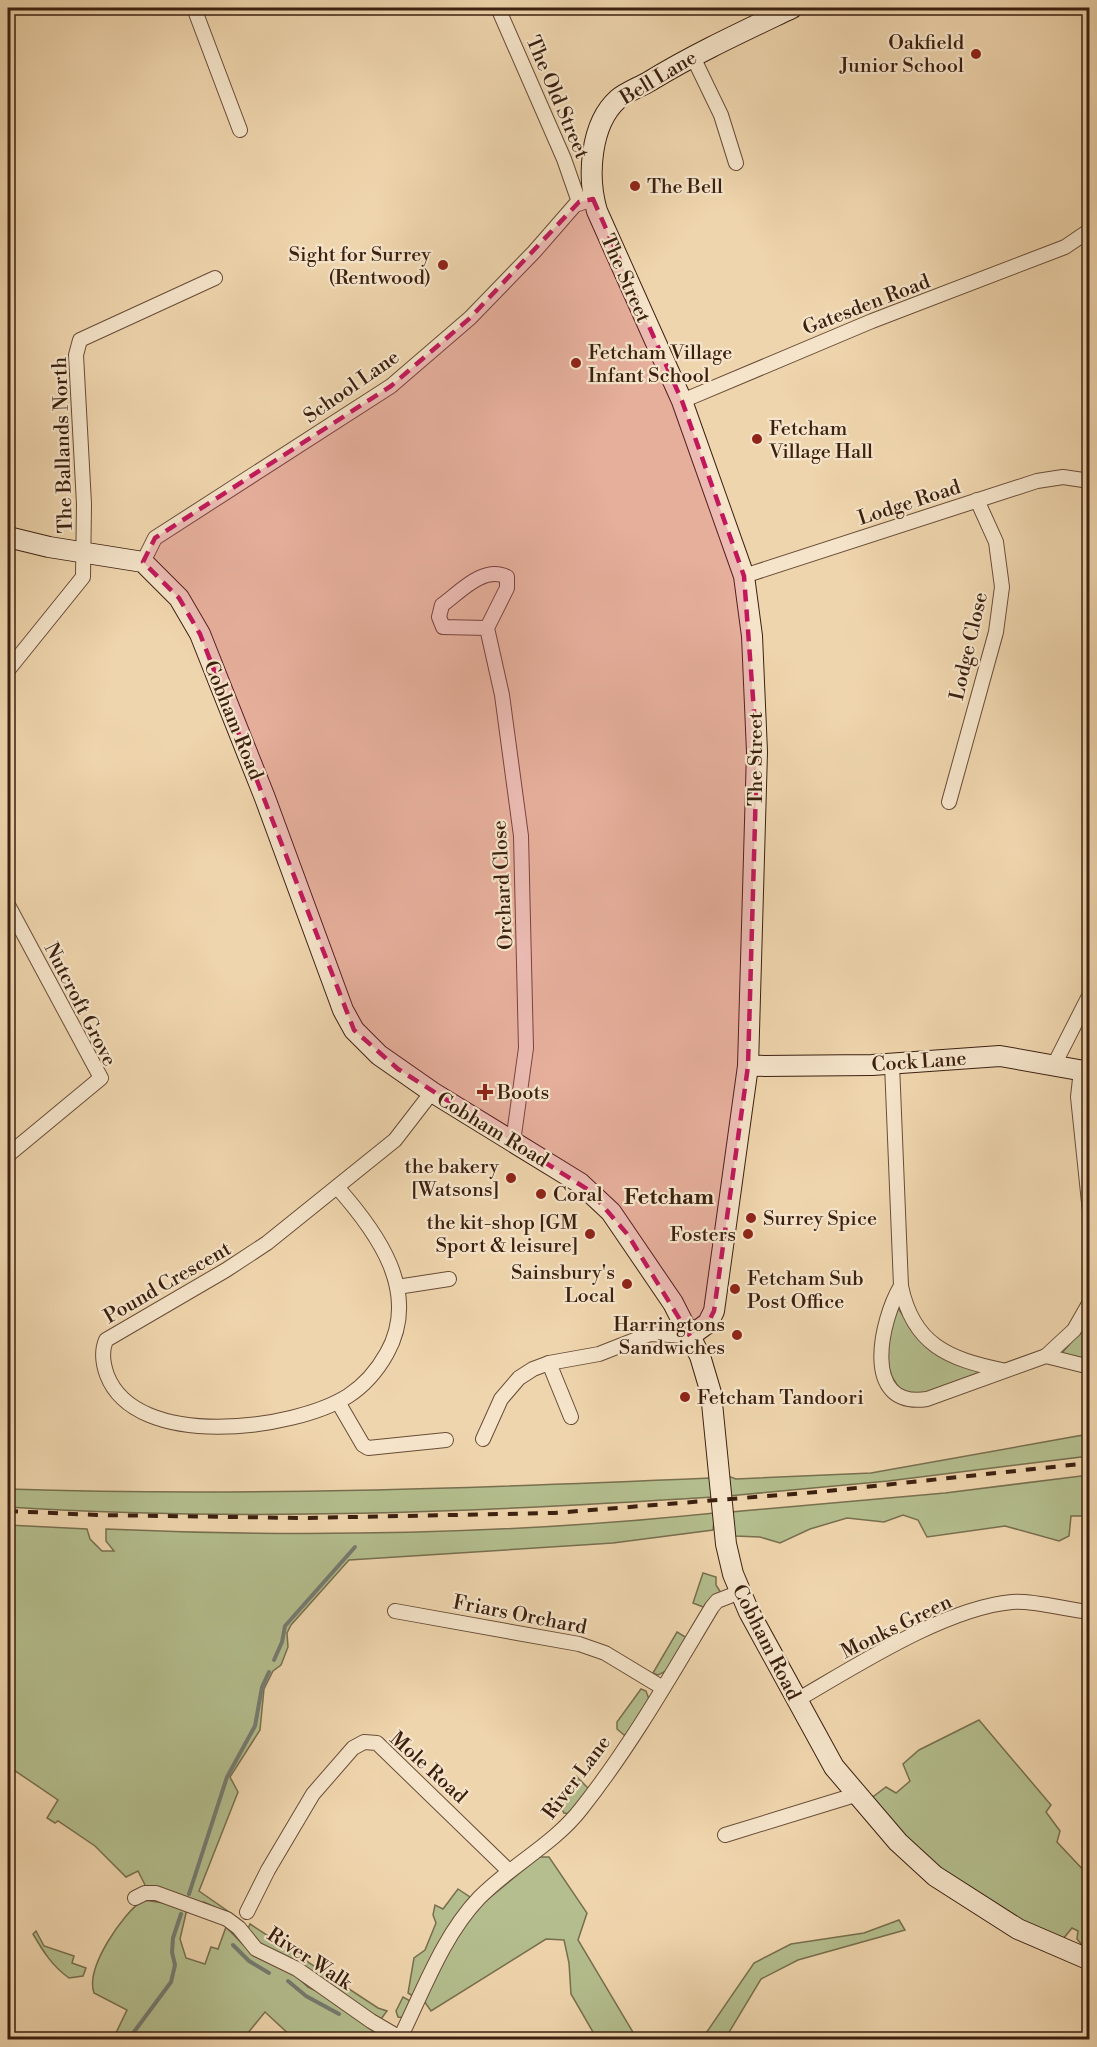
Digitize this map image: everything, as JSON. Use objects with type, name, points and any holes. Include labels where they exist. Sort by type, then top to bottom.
[{"type":"street","points":[[194,8],[240,130]]},
{"type":"street","name":"The Old Street","points":[[498,8],[564,159],[586,201]]},
{"type":"street","name":"Bell Lane","points":[[586,201],[600,124],[619,98],[692,56],[792,8]]},
{"type":"street","points":[[692,56],[721,115],[736,162]]},
{"type":"street","name":"The Street","points":[[586,201],[604,229],[682,401],[744,576],[752,636],[757,752],[748,1066],[714,1311],[708,1323],[690,1336]]},
{"type":"street","name":"School Lane","points":[[143,562],[155,538],[391,386],[470,318],[586,201]]},
{"type":"street","name":"Gatesden Road","points":[[1065,247],[1089,230]]},
{"type":"street","name":"Gatesden Road","points":[[682,401],[872,321],[1065,247],[1089,243]]},
{"type":"street","name":"The Ballands North","points":[[8,670],[83,578],[84,553],[75,355],[80,340],[215,278]]},
{"type":"street","name":"Lodge Road","points":[[744,576],[1037,481],[1063,477],[1089,481]]},
{"type":"street","name":"Lodge Close","points":[[949,802],[996,632],[1002,587],[996,542],[977,500]]},
{"type":"street","points":[[8,537],[84,553],[143,562]]},
{"type":"street","name":"Cobham Road","points":[[143,562],[179,598],[200,634],[265,798],[343,1010],[364,1043],[432,1092],[580,1183],[610,1212],[659,1280],[700,1356],[711,1393],[726,1544],[740,1592],[834,1767],[855,1795],[909,1854],[935,1876],[1018,1929],[1089,1960]]},
{"type":"street","points":[[496,572],[507,577],[507,588],[487,628],[443,627],[438,617],[442,605],[486,574],[496,572]]},
{"type":"street","name":"Orchard Close","points":[[487,628],[502,695],[521,836],[526,1048],[513,1142]]},
{"type":"street","name":"Nutcroft Grove","points":[[8,905],[101,1078],[8,1155]]},
{"type":"street","points":[[1054,1065],[1089,993]]},
{"type":"street","name":"Cock Lane","points":[[748,1066],[892,1064],[1000,1056],[1085,1071]]},
{"type":"street","points":[[892,1064],[901,1286],[911,1318],[920,1332],[941,1351],[968,1363],[1002,1370]]},
{"type":"street","points":[[1085,1071],[1078,1097],[1089,1212]]},
{"type":"street","name":"Pound Crescent","points":[[337,1187],[390,1259],[397,1287],[399,1317],[397,1332],[370,1378],[338,1402],[289,1419],[252,1425],[206,1426],[168,1421],[136,1408],[123,1398],[108,1379],[103,1359],[103,1348],[112,1335],[245,1259],[403,1132],[432,1092]]},
{"type":"street","points":[[397,1287],[449,1279]]},
{"type":"street","points":[[901,1286],[894,1298],[880,1358],[884,1376],[897,1393],[917,1401],[1046,1356],[1074,1330],[1089,1302]]},
{"type":"street","points":[[483,1439],[495,1410],[510,1387],[532,1369],[549,1363],[599,1354],[650,1334],[690,1336]]},
{"type":"street","points":[[1046,1356],[1089,1367]]},
{"type":"street","points":[[549,1363],[571,1417]]},
{"type":"street","points":[[338,1402],[363,1445],[368,1448],[446,1440]]},
{"type":"street","name":"River Lane","points":[[400,2039],[445,1944],[472,1906],[509,1871],[546,1844],[581,1809],[663,1688],[717,1601],[740,1592]]},
{"type":"street","name":"Monks Green","points":[[797,1700],[910,1638],[964,1614],[1014,1602],[1089,1612]]},
{"type":"street","name":"Friars Orchard","points":[[395,1611],[579,1644],[605,1653],[663,1688]]},
{"type":"street","name":"Mole Road","points":[[247,1912],[268,1870],[313,1794],[353,1748],[364,1742],[377,1743],[509,1871]]},
{"type":"street","points":[[724,1835],[855,1795]]},
{"type":"street","name":"River Walk","points":[[135,1898],[145,1893],[156,1893],[227,1919],[256,1949],[297,1969],[400,2039]]},
{"type":"highlighted area","points":[[593,199],[682,401],[744,576],[757,752],[748,1066],[714,1311],[708,1323],[690,1336],[628,1235],[590,1191],[398,1069],[354,1030],[200,634],[179,598],[143,562],[155,538],[391,386],[470,318],[579,202]]},
{"type":"green space","points":[[898,1308],[912,1329],[985,1373],[926,1396],[903,1392],[891,1374],[888,1364],[888,1345],[894,1313]]},
{"type":"green space","points":[[1089,1314],[1089,1362],[1062,1353],[1080,1332]]},
{"type":"green space","points":[[1089,1434],[1089,1456],[888,1481],[728,1496],[728,1476],[736,1479],[871,1473]]},
{"type":"green space","points":[[1089,1475],[1089,1516],[1071,1516],[1069,1536],[1059,1541],[1005,1526],[927,1537],[918,1520],[903,1515],[884,1522],[847,1518],[810,1529],[780,1543],[760,1537],[735,1536],[731,1512],[945,1493]]},
{"type":"green space","points":[[711,1478],[713,1497],[449,1511],[184,1514],[8,1507],[8,1489],[272,1492]]},
{"type":"green space","points":[[715,1513],[713,1530],[613,1543],[349,1560],[291,1625],[287,1633],[288,1647],[281,1665],[273,1671],[264,1689],[260,1730],[230,1777],[238,1792],[199,1891],[232,1914],[216,1911],[215,1907],[204,1902],[198,1904],[146,1887],[138,1871],[126,1877],[95,1846],[58,1821],[55,1823],[47,1818],[58,1800],[8,1766],[8,1525],[87,1529],[90,1539],[102,1551],[114,1551],[106,1541],[106,1529],[258,1533],[487,1530]]},
{"type":"green space","points":[[703,1573],[716,1577],[716,1585],[721,1593],[706,1608],[693,1603]]},
{"type":"green space","points":[[677,1632],[687,1638],[668,1670],[658,1675],[653,1673]]},
{"type":"green space","points":[[641,1689],[646,1691],[650,1702],[629,1734],[624,1735],[617,1729],[617,1722]]},
{"type":"green space","points":[[979,1720],[1051,1805],[1046,1812],[1060,1831],[1057,1842],[1089,1876],[1089,1953],[1077,1939],[1078,1931],[1072,1928],[1063,1939],[1015,1919],[930,1863],[870,1799],[886,1787],[896,1793],[910,1781],[903,1764],[919,1750]]},
{"type":"green space","points":[[576,1776],[589,1789],[572,1814],[564,1813],[557,1800]]},
{"type":"green space","points":[[539,1857],[549,1857],[587,1913],[578,1940],[637,2039],[597,2039],[571,1994],[569,1963],[564,1940],[546,1939],[431,2011],[424,2001],[450,1944],[476,1909]]},
{"type":"green space","points":[[458,1889],[470,1897],[455,1919],[408,2018],[398,2017],[396,2011],[403,1997],[410,2001],[413,1996],[408,1993],[414,1958],[425,1950],[436,1923],[433,1915],[435,1905],[443,1909]]},
{"type":"green space","points":[[143,1900],[187,1909],[180,1939],[186,1958],[205,1964],[211,1947],[218,1949],[226,1927],[254,1956],[295,1975],[308,1987],[323,1994],[384,2039],[294,2039],[265,2012],[243,2039],[113,2039],[127,2010],[94,1993],[95,1970],[100,1956],[116,1929]]},
{"type":"green space","points":[[899,1920],[905,1930],[798,1960],[761,1979],[725,2039],[702,2039],[754,1963],[791,1944],[864,1933]]},
{"type":"green space","points":[[250,1924],[378,2008],[387,2011],[381,2019],[265,1950],[248,1929]]},
{"type":"green space","points":[[36,1931],[44,1946],[74,1956],[72,1963],[86,1968],[83,1976],[69,1978],[58,1968],[44,1952],[33,1934]]},
{"type":"waterway","points":[[274,1660],[282,1642],[285,1626],[355,1547]]},
{"type":"waterway","points":[[189,1894],[227,1777],[255,1726],[262,1687],[269,1672]]},
{"type":"waterway","points":[[128,2040],[171,1982],[175,1965],[172,1952],[173,1938],[181,1914]]},
{"type":"waterway","points":[[233,1945],[249,1961],[269,1973]]},
{"type":"waterway","points":[[288,1981],[306,1996],[339,2014]]},
{"type":"railway","points":[[8,1511],[97,1515],[303,1518],[554,1513],[818,1492],[1090,1463]]},
{"type":"place","name":"Oakfield Junior School","points":[[976,54]]},
{"type":"place","name":"The Bell","points":[[635,186]]},
{"type":"place","name":"Sight for Surrey (Rentwood)","points":[[443,265]]},
{"type":"place","name":"Fetcham Village Infant School","points":[[576,363]]},
{"type":"place","name":"Fetcham Village Hall","points":[[757,439]]},
{"type":"place","name":"Boots","points":[[485,1092]]},
{"type":"place","name":"the bakery [Watsons]","points":[[511,1178]]},
{"type":"place","name":"Coral","points":[[541,1194]]},
{"type":"place","name":"Surrey Spice","points":[[751,1218]]},
{"type":"place","name":"the kit-shop [GM Sport & leisure]","points":[[590,1234]]},
{"type":"place","name":"Fosters","points":[[748,1234]]},
{"type":"place","name":"Sainsbury's Local","points":[[627,1284]]},
{"type":"place","name":"Fetcham Sub Post Office","points":[[735,1289]]},
{"type":"place","name":"Harringtons Sandwiches","points":[[737,1335]]},
{"type":"place","name":"Fetcham Tandoori","points":[[685,1397]]},
{"type":"district","name":"Fetcham","points":[[669,1196]]}]
